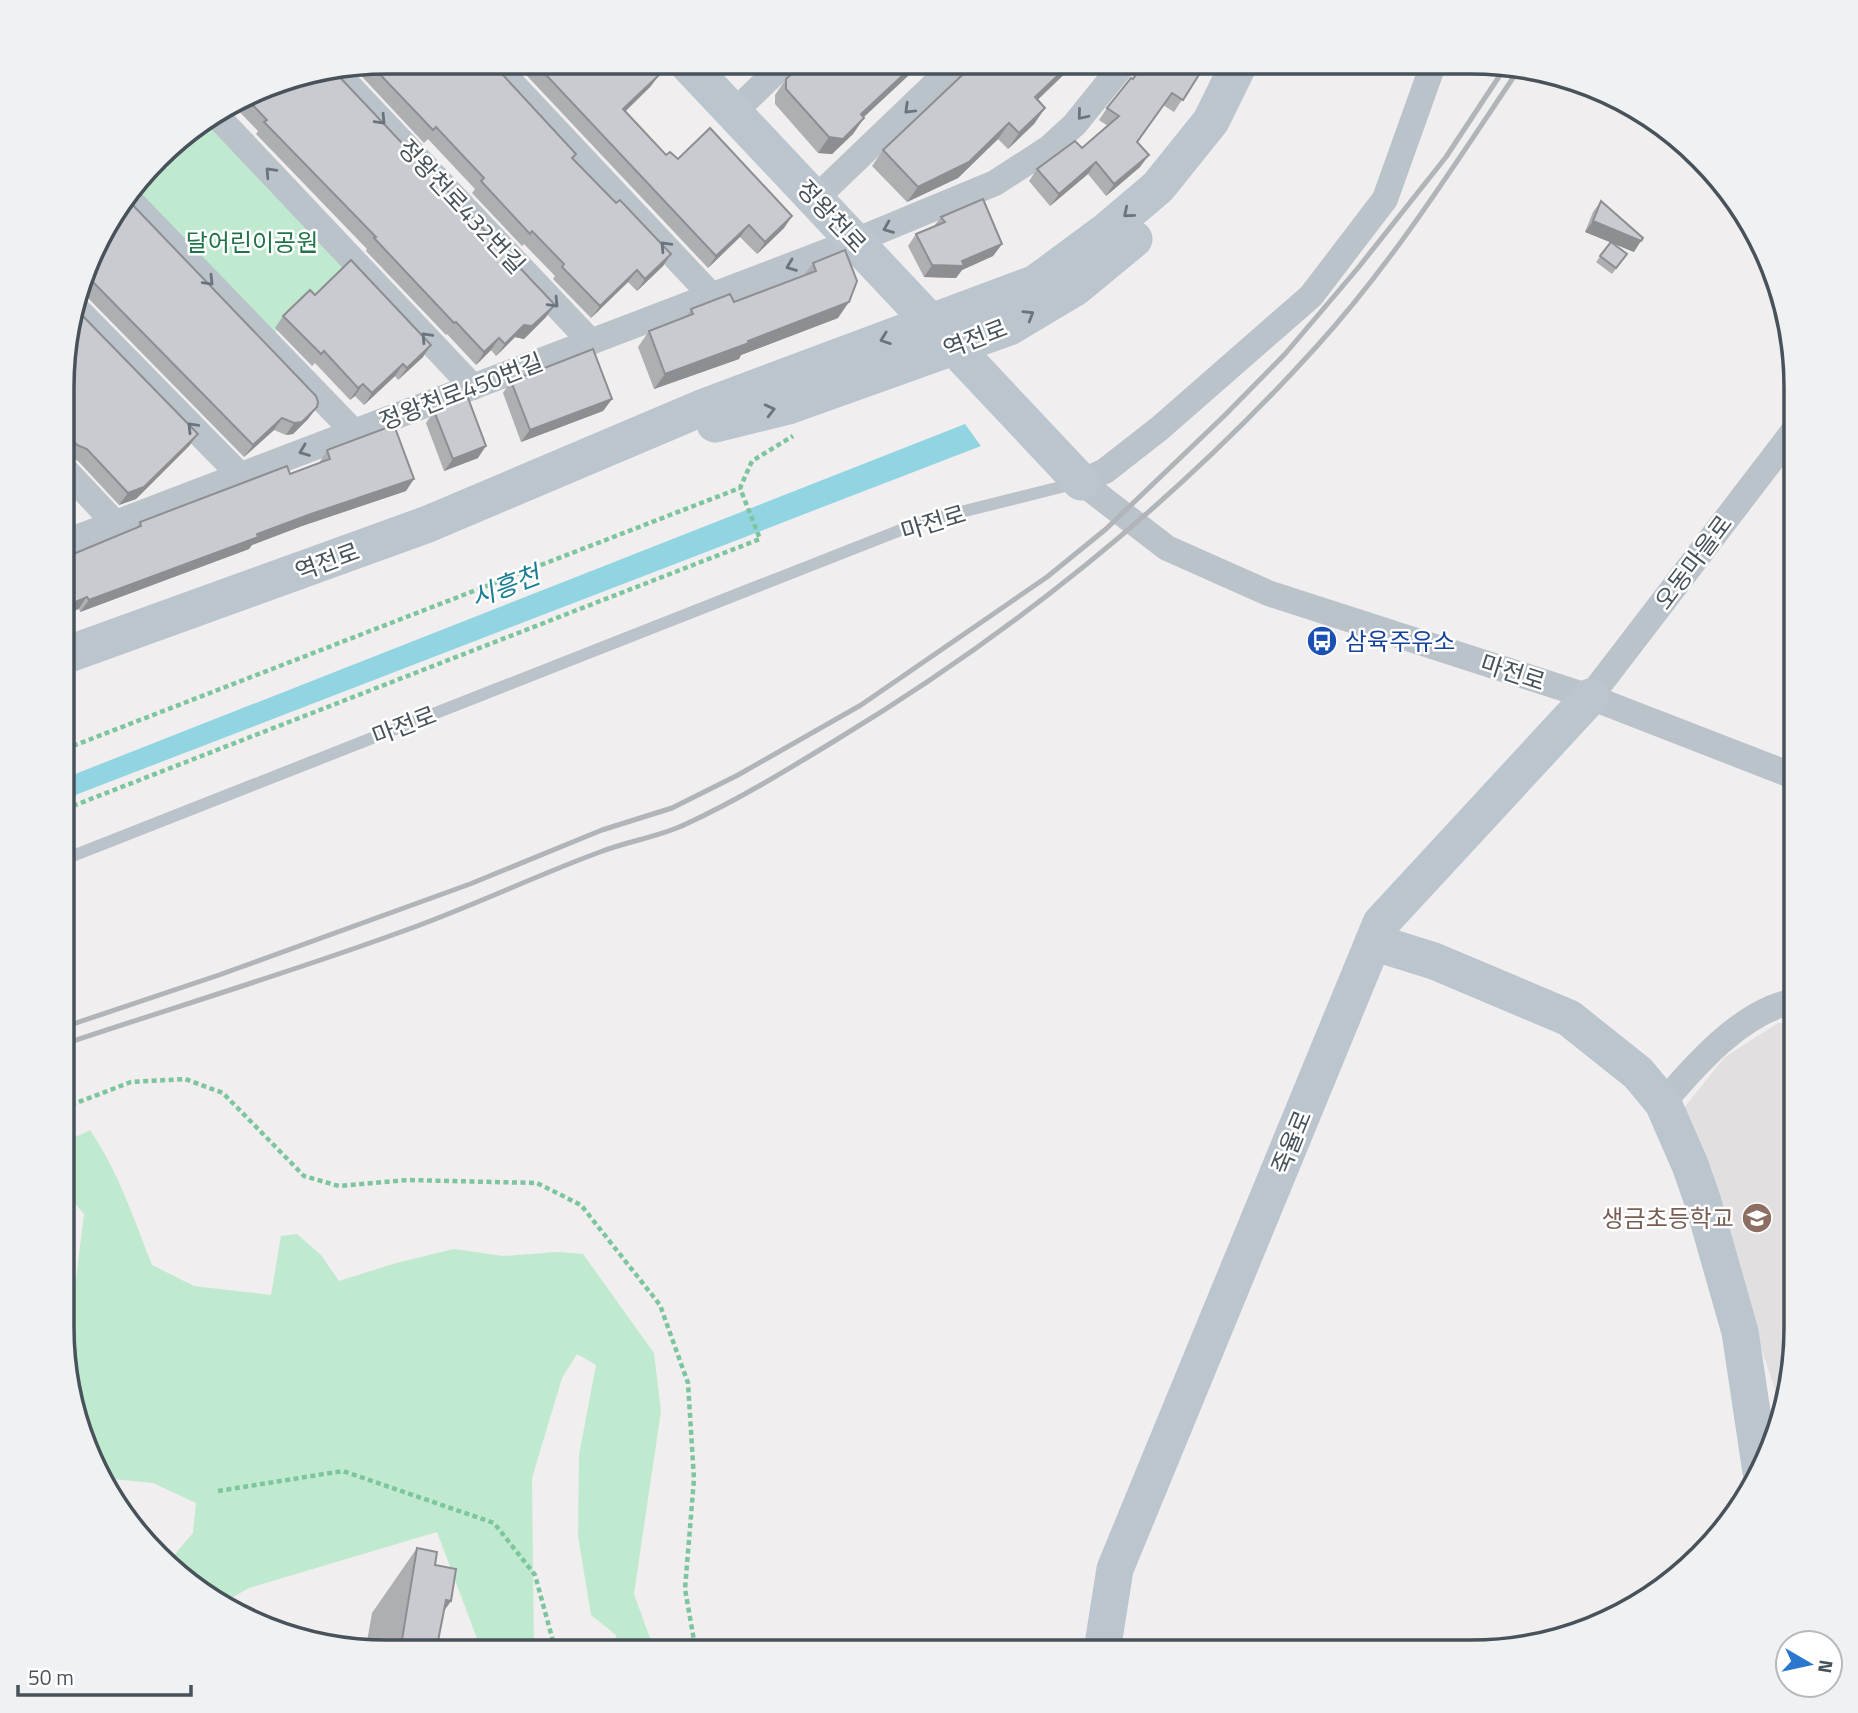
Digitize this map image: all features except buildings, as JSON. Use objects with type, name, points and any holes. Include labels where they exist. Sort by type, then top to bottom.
[{"type":"street","points":[[503,74],[712,296]]},
{"type":"street","name":"정왕천로","points":[[697,74],[1081,482]]},
{"type":"street","points":[[733,113],[774,74]]},
{"type":"street","points":[[815,199],[945,74]]},
{"type":"street","name":"정왕천로450번길","points":[[74,538],[712,296],[995,184],[1049,148],[1075,124],[1115,74]]},
{"type":"street","name":"역전로","points":[[955,347],[1105,232],[1158,187],[1211,121],[1234,74]]},
{"type":"street","name":"역전로","points":[[74,652],[428,524],[585,457],[789,406],[1009,327],[1076,287],[1160,218],[1197,171],[1231,118],[1252,74]]},
{"type":"street","points":[[1081,482],[1105,471],[1160,428],[1311,296],[1385,199],[1430,74]]},
{"type":"street","name":"정왕천로432번길","points":[[341,77],[591,342]]},
{"type":"street","points":[[221,121],[473,387]]},
{"type":"street","points":[[133,203],[354,432]]},
{"type":"street","points":[[82,314],[240,475]]},
{"type":"street","name":"오동마을로","points":[[1590,697],[1784,444]]},
{"type":"street","points":[[74,479],[115,523]]},
{"type":"street","name":"마전로","points":[[1081,482],[1167,548],[1268,593],[1590,697],[1784,772]]},
{"type":"street","name":"죽율로","points":[[1104,1640],[1115,1569],[1381,923],[1590,697]]},
{"type":"street","points":[[1373,942],[1434,961],[1569,1018],[1638,1073],[1663,1103],[1703,1202],[1740,1332],[1758,1452]]},
{"type":"street","points":[[1663,1103],[1702,1061],[1748,1021],[1784,1004]]},
{"type":"lane","name":"마전로","points":[[74,855],[921,522],[1081,482]]},
{"type":"path","points":[[74,746],[740,488],[752,461],[795,435]]},
{"type":"path","points":[[74,805],[760,538],[740,488]]},
{"type":"path","points":[[74,1104],[131,1082],[184,1079],[223,1093],[304,1176],[339,1186],[408,1180],[537,1183],[582,1205],[660,1305],[688,1383],[694,1479],[685,1589],[694,1640]]},
{"type":"path","points":[[218,1491],[343,1471],[494,1523],[535,1575],[553,1640]]},
{"type":"shaded area","name":"생금초등학교","points":[[1778,1023],[1784,1023],[1784,1347],[1777,1394],[1682,1110],[1725,1057]]},
{"type":"green space","name":"달어린이공원","points":[[212,127],[344,266],[272,335],[139,195],[180,151]]},
{"type":"green space","points":[[90,1130],[100,1146],[132,1213],[152,1265],[194,1286],[271,1295],[281,1236],[297,1234],[321,1255],[339,1281],[454,1249],[503,1256],[558,1252],[583,1254],[654,1353],[661,1411],[634,1594],[651,1640],[617,1640],[616,1635],[591,1615],[578,1536],[579,1455],[596,1365],[577,1354],[562,1378],[532,1478],[534,1640],[478,1640],[437,1532],[249,1588],[231,1598],[180,1562],[173,1556],[193,1533],[196,1503],[153,1483],[113,1479],[97,1446],[84,1407],[74,1347],[74,1295],[84,1214],[74,1203],[74,1138]]},
{"type":"water","points":[[965,424],[981,446],[74,796],[74,774]]},
{"type":"railway","points":[[74,1024],[219,975],[470,884],[602,830],[672,808],[738,775],[861,705],[1047,577],[1106,529],[1225,415],[1285,354],[1358,268],[1446,157],[1500,75]]},
{"type":"railway","points":[[74,1041],[357,948],[424,924],[600,852],[676,828],[762,784],[902,699],[1029,609],[1090,561],[1150,511],[1263,403],[1317,346],[1372,280],[1423,211],[1514,76]]},
{"type":"place","name":"삼육주유소","points":[[1322,641]]},
{"type":"place","name":"생금초등학교","points":[[1757,1218]]},
{"type":"water label","name":"시흥천","points":[[505,586]]}]
